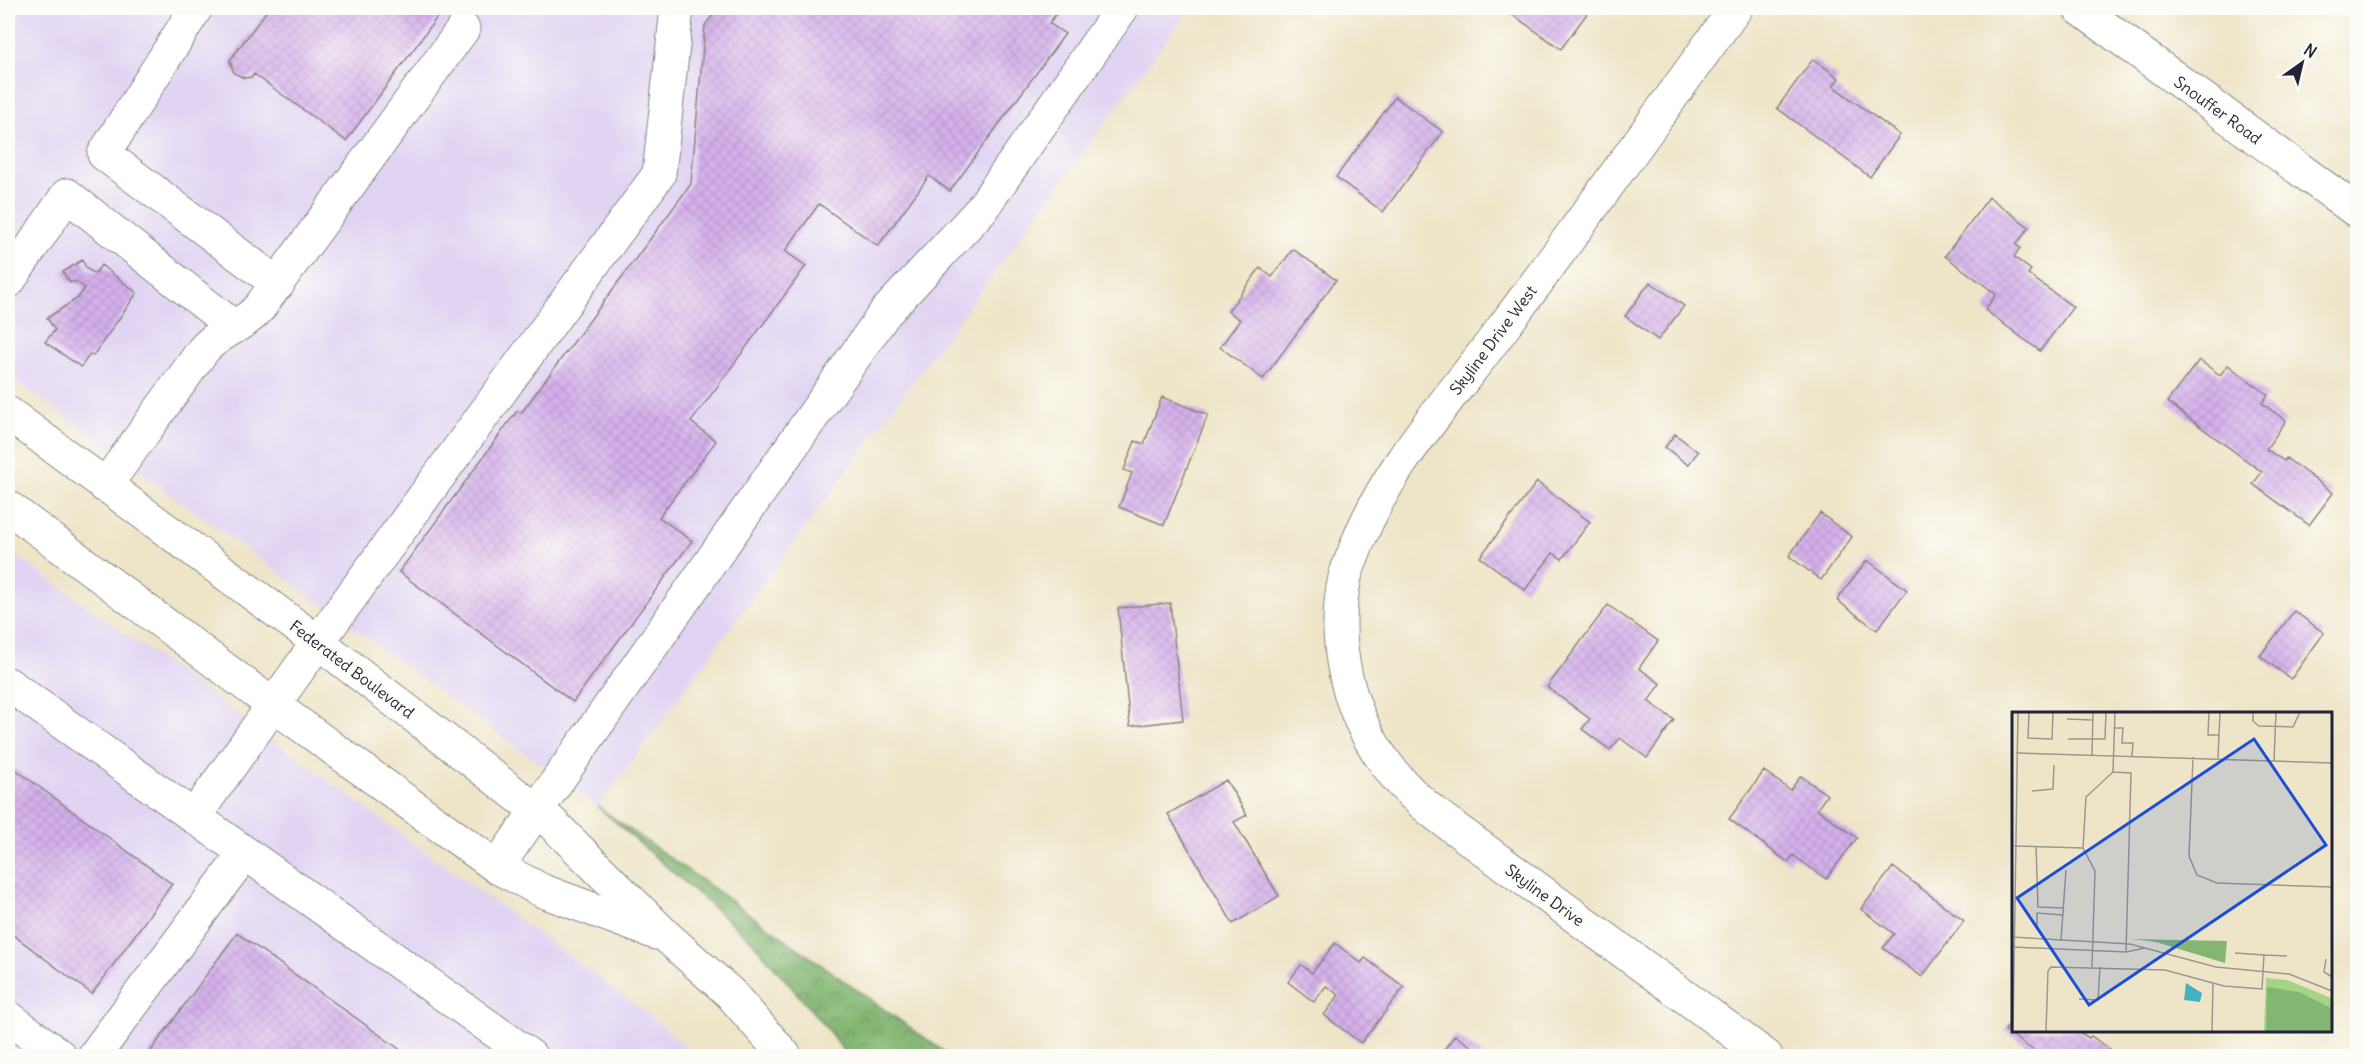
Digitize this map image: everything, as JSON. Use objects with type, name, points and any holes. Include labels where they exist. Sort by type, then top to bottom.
[{"type":"main road","points":[[196,8],[104,154],[278,284]]},
{"type":"main road","points":[[194,817],[318,642],[660,174],[677,8]]},
{"type":"main road","points":[[497,867],[885,313],[980,212],[1122,8]]},
{"type":"main road","name":"Skyline Drive West","points":[[1354,705],[1340,643],[1340,612],[1345,575],[1374,505],[1423,432],[1500,332],[1736,8]]},
{"type":"main road","name":"Snouffer Road","points":[[2079,8],[2358,212]]},
{"type":"main road","points":[[105,486],[204,349],[218,336],[250,319],[278,284],[463,29]]},
{"type":"main road","points":[[8,282],[67,195],[234,327]]},
{"type":"main road","name":"Federated Boulevard","points":[[8,413],[318,642],[536,810],[562,832],[678,946],[730,993],[785,1056]]},
{"type":"main road","name":"Federated Boulevard","points":[[8,507],[273,705],[497,867],[543,891],[651,930],[678,946]]},
{"type":"main road","points":[[8,684],[530,1056]]},
{"type":"main road","name":"Skyline Drive","points":[[1354,705],[1369,737],[1386,765],[1411,794],[1766,1056]]},
{"type":"main road","points":[[94,1056],[245,853]]},
{"type":"main road","points":[[8,1017],[60,1056]]},
{"type":"shaded area","points":[[8,8],[1190,8],[598,807],[8,375]]},
{"type":"shaded area","points":[[8,549],[649,1015],[696,1056],[8,1056]]},
{"type":"green space","points":[[598,807],[950,1056],[847,1056],[829,1031],[753,942]]},
{"type":"building","points":[[269,8],[444,8],[346,141],[254,74],[252,77],[244,78],[234,73],[230,60]]},
{"type":"building","points":[[713,8],[1061,8],[1049,23],[1065,34],[950,191],[929,176],[878,246],[819,204],[785,251],[806,266],[691,422],[716,441],[659,517],[692,541],[573,702],[399,572],[517,411],[521,413],[691,184],[705,25],[713,15],[710,12]]},
{"type":"building","points":[[1503,8],[1591,8],[1561,49]]},
{"type":"building","points":[[1813,59],[1839,78],[1833,86],[1900,135],[1870,177],[1777,108]]},
{"type":"building","points":[[1395,97],[1443,132],[1383,212],[1336,177]]},
{"type":"building","points":[[1989,197],[2029,227],[2016,245],[2020,248],[2014,257],[2031,270],[2028,274],[2073,307],[2040,351],[1985,310],[1996,294],[1945,256]]},
{"type":"building","points":[[1293,249],[1336,280],[1263,379],[1220,347],[1240,320],[1228,311],[1260,268],[1272,277]]},
{"type":"building","points":[[82,260],[87,269],[95,274],[101,265],[137,293],[93,356],[90,354],[81,367],[45,342],[55,330],[47,318],[78,298],[85,288],[75,281],[70,283],[63,272]]},
{"type":"building","points":[[1650,282],[1684,306],[1658,340],[1625,316]]},
{"type":"building","points":[[2199,360],[2220,375],[2228,365],[2268,395],[2262,403],[2286,421],[2266,449],[2284,461],[2286,458],[2333,493],[2309,525],[2253,484],[2262,472],[2167,402]]},
{"type":"building","points":[[1162,397],[1208,415],[1164,525],[1119,507],[1132,473],[1124,470],[1135,441],[1144,444]]},
{"type":"building","points":[[1675,434],[1698,452],[1688,465],[1665,447]]},
{"type":"building","points":[[1537,482],[1590,522],[1562,559],[1553,553],[1525,590],[1480,557]]},
{"type":"building","points":[[1820,513],[1852,537],[1821,580],[1789,556]]},
{"type":"building","points":[[1867,560],[1907,590],[1877,630],[1837,600]]},
{"type":"building","points":[[1170,603],[1183,720],[1130,726],[1118,608]]},
{"type":"building","points":[[1608,605],[1658,641],[1639,668],[1661,684],[1648,701],[1674,720],[1647,758],[1620,738],[1610,750],[1582,729],[1590,719],[1547,687]]},
{"type":"building","points":[[2294,611],[2324,633],[2291,679],[2260,656]]},
{"type":"building","points":[[8,764],[172,884],[92,994],[8,931]]},
{"type":"building","points":[[1764,771],[1790,790],[1801,776],[1827,795],[1817,809],[1857,838],[1826,879],[1793,855],[1788,862],[1729,819]]},
{"type":"building","points":[[1226,780],[1247,815],[1234,822],[1279,896],[1233,924],[1168,814]]},
{"type":"building","points":[[1893,867],[1964,921],[1922,977],[1883,948],[1894,934],[1861,909]]},
{"type":"building","points":[[237,933],[409,1056],[147,1056]]},
{"type":"building","points":[[1335,943],[1361,963],[1365,958],[1404,987],[1361,1043],[1324,1015],[1339,995],[1326,986],[1314,1002],[1288,982],[1301,965],[1312,973]]},
{"type":"building","points":[[2012,1021],[2012,1031],[2083,1031],[2081,1033],[2089,1038],[2091,1036],[2120,1056],[2036,1056],[2038,1054],[2005,1030]]},
{"type":"building","points":[[1455,1035],[1485,1056],[1439,1056]]}]
